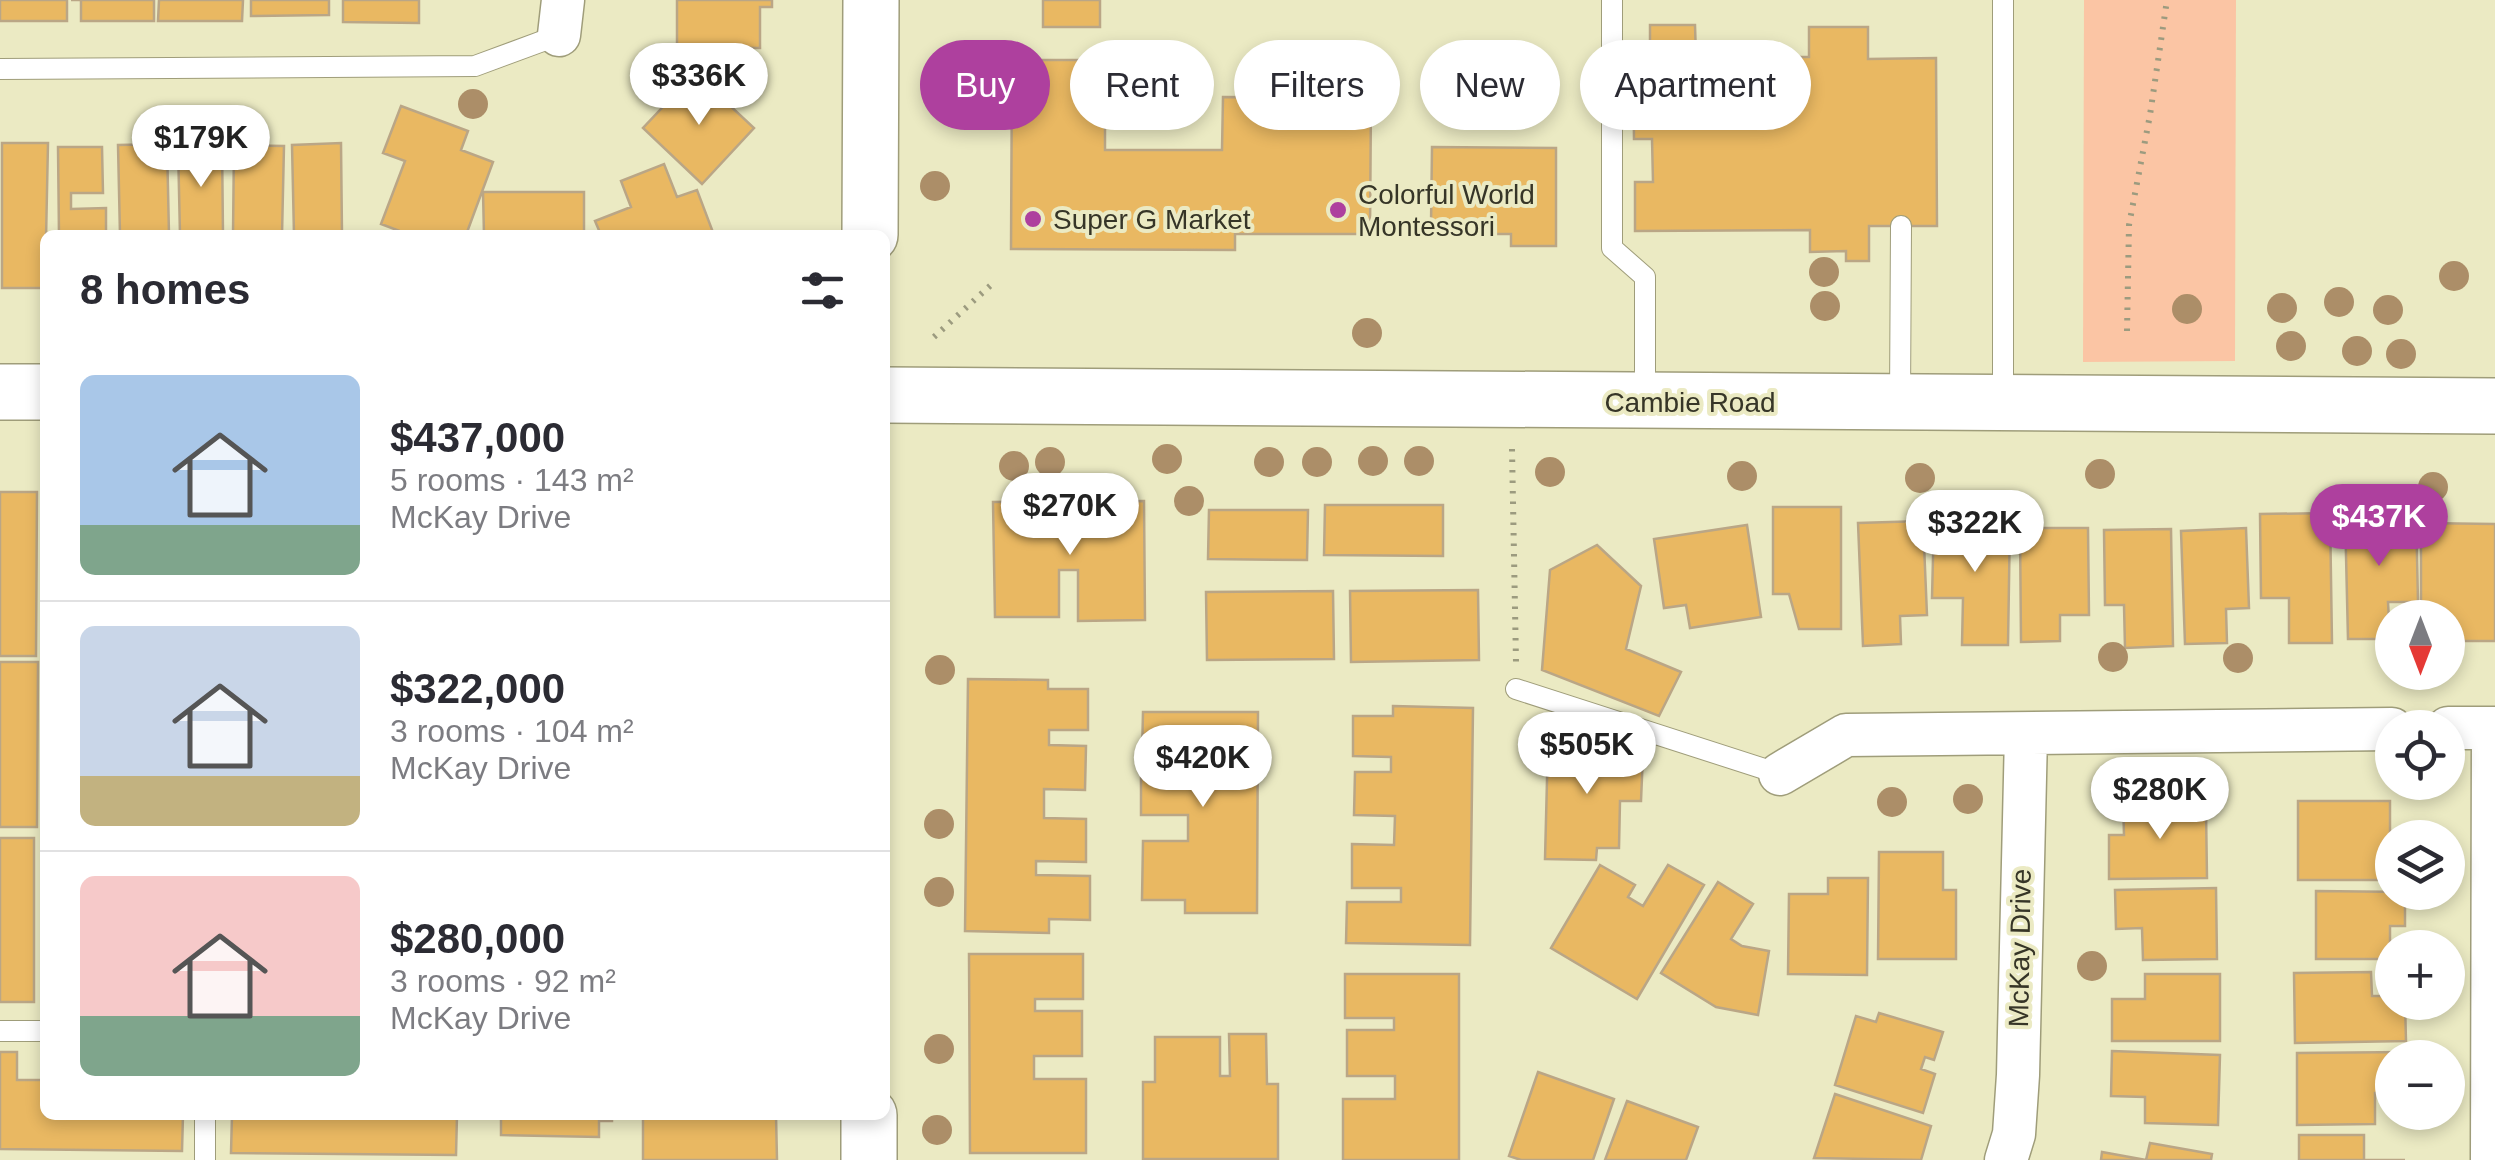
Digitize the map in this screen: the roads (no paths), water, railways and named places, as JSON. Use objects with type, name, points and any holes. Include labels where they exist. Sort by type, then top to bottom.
[{"type":"main road","points":[[870,230],[871,0]]},
{"type":"main road","points":[[0,392],[40,392]]},
{"type":"main road","name":"Cambie Road","points":[[890,395],[2495,406]]},
{"type":"main road","points":[[870,1120],[870,1160]]},
{"type":"street","points":[[2465,728],[2494,728],[2492,1160]]},
{"type":"street","points":[[1780,774],[1846,735],[2375,729]]},
{"type":"street","name":"McKay Drive","points":[[2006,1160],[2014,1134],[2018,1075],[2026,735]]},
{"type":"lane","points":[[1612,0],[1612,248],[1646,278],[1645,402]]},
{"type":"lane","points":[[2003,0],[2003,404]]},
{"type":"lane","points":[[0,69],[475,66],[561,17]]},
{"type":"lane","points":[[1900,404],[1901,226]]},
{"type":"lane","points":[[1516,689],[1780,774]]},
{"type":"lane","points":[[0,1032],[40,1030]]},
{"type":"lane","points":[[205,1120],[205,1160]]},
{"type":"place","name":"Colorful World Montessori","points":[[1338,210]]},
{"type":"place","name":"Super G Market","points":[[1033,219]]}]
